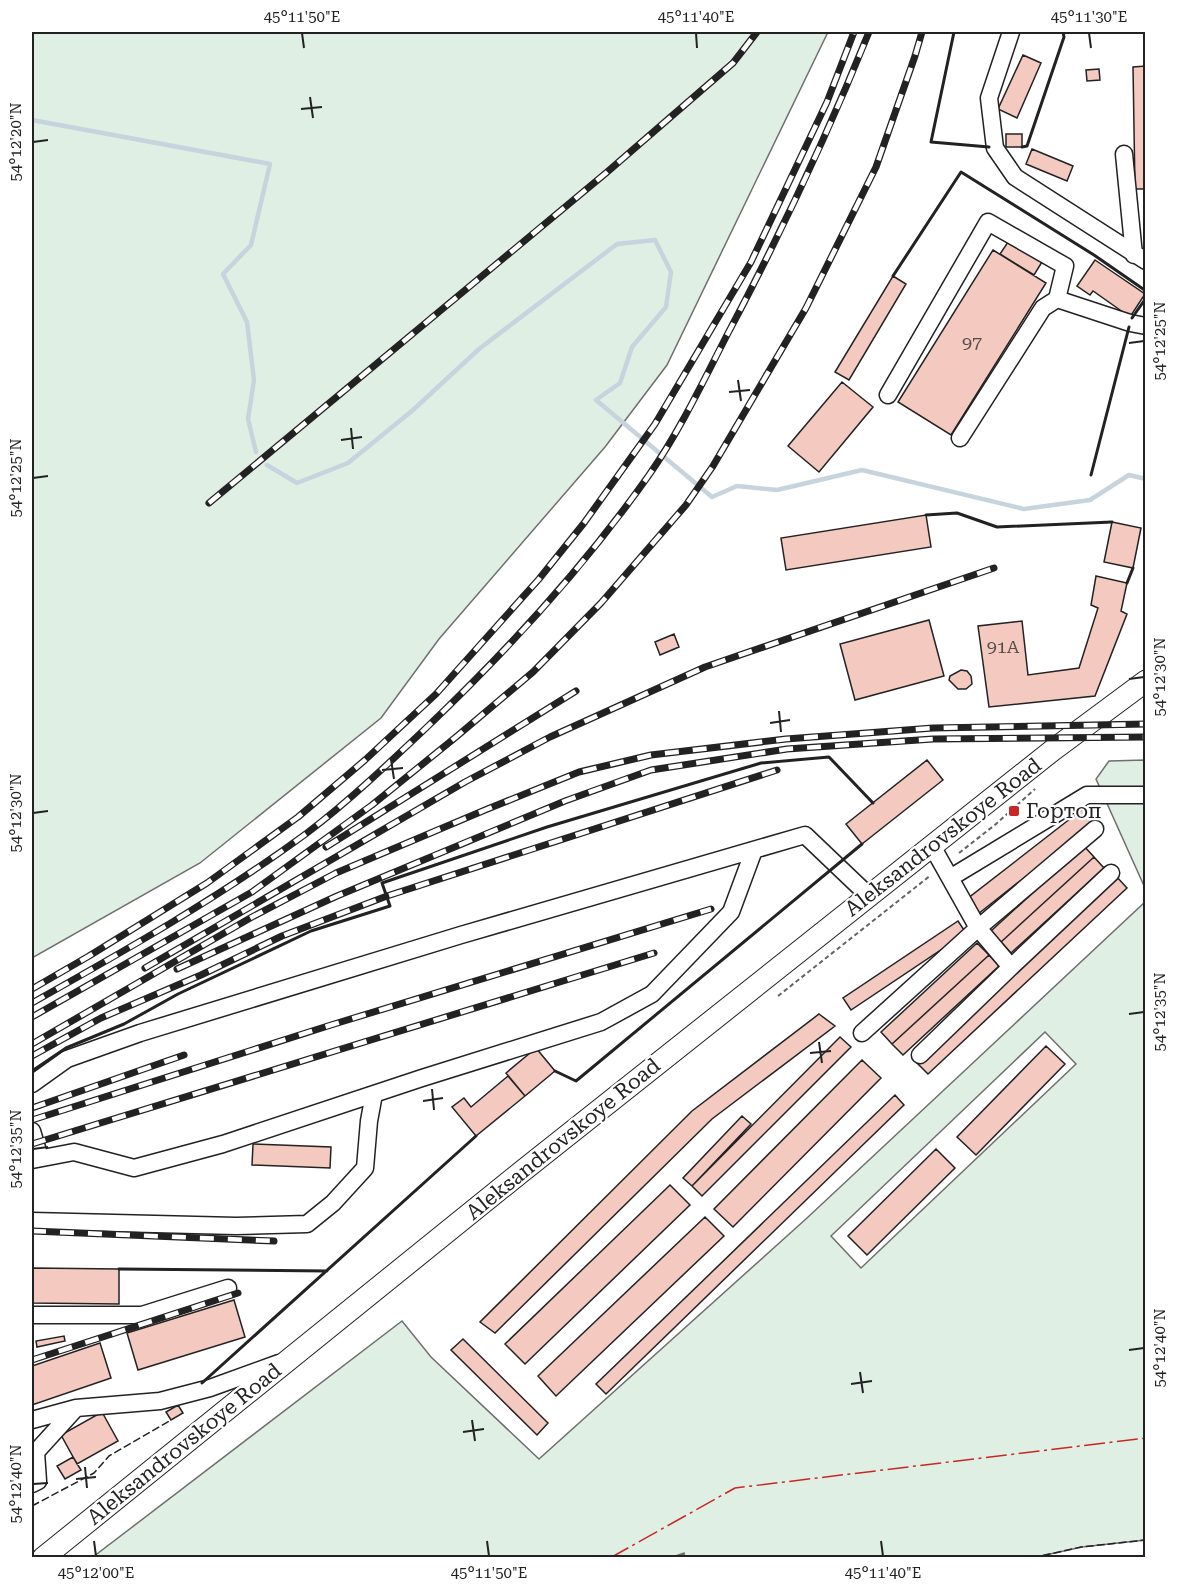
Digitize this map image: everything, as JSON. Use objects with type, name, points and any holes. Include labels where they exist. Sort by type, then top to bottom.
[{"type":"main road","name":"Aleksandrovskoye Road","points":[[43,1557],[932,846],[1146,681]]},
{"type":"lane","points":[[1011,32],[990,98],[994,148],[1015,177],[1140,258]]},
{"type":"lane","points":[[1124,154],[1140,258]]},
{"type":"lane","points":[[888,395],[988,222],[1065,266],[1057,299],[1043,308],[960,438]]},
{"type":"lane","points":[[1057,299],[1146,326]]},
{"type":"lane","points":[[947,872],[1087,795],[1146,795]]},
{"type":"lane","points":[[862,1033],[978,928],[1095,829]]},
{"type":"lane","points":[[32,1084],[68,1059],[140,1033],[805,835],[870,896]]},
{"type":"lane","points":[[932,846],[978,928],[1011,967]]},
{"type":"lane","points":[[32,1131],[36,1159],[74,1152],[134,1168],[223,1143],[601,1022],[652,994],[731,912],[754,850]]},
{"type":"lane","points":[[920,1054],[1111,873]]},
{"type":"lane","points":[[32,1221],[236,1226],[307,1224],[333,1203],[365,1168],[374,1094]]},
{"type":"lane","points":[[32,1315],[142,1315],[228,1288]]},
{"type":"lane","points":[[32,1420],[76,1408],[160,1401],[210,1388],[289,1359]]},
{"type":"lane","points":[[32,1484],[38,1481],[36,1452],[76,1408]]},
{"type":"path","points":[[778,996],[947,872]]},
{"type":"green space","points":[[32,32],[828,32],[667,365],[605,447],[439,639],[381,718],[200,863],[32,958]]},
{"type":"green space","points":[[1145,760],[1145,888],[1096,779],[1109,761]]},
{"type":"green space","points":[[1145,902],[1145,1540],[1082,1547],[1032,1558],[685,1558],[684,1553],[670,1558],[93,1557],[402,1321],[431,1357],[539,1459],[807,1218]],"holes":[[[1045,1032],[1076,1064],[861,1268],[831,1236]]]},
{"type":"building","points":[[1023,55],[1041,63],[1017,118],[998,109]]},
{"type":"building","points":[[1146,66],[1146,189],[1135,189],[1133,67]]},
{"type":"building","points":[[1099,69],[1100,80],[1087,81],[1086,70]]},
{"type":"building","points":[[1006,134],[1022,134],[1022,147],[1006,147]]},
{"type":"building","points":[[1032,149],[1073,166],[1067,181],[1026,164]]},
{"type":"building","points":[[1008,242],[1042,262],[1034,275],[1000,254]]},
{"type":"building","points":[[993,250],[1046,283],[951,435],[898,402]]},
{"type":"building","points":[[1095,260],[1145,294],[1130,317],[1093,291],[1090,295],[1077,286]]},
{"type":"building","points":[[893,276],[906,284],[849,380],[835,372]]},
{"type":"building","points":[[842,382],[873,407],[819,472],[788,446]]},
{"type":"building","points":[[926,515],[931,547],[786,570],[781,538]]},
{"type":"building","points":[[1112,522],[1141,528],[1133,568],[1104,562]]},
{"type":"building","points":[[1096,576],[1127,583],[1121,611],[1127,614],[1095,696],[989,707],[978,626],[1022,621],[1028,675],[1079,668],[1098,608],[1091,605]]},
{"type":"building","points":[[929,620],[944,676],[855,700],[840,644]]},
{"type":"building","points":[[674,634],[679,647],[660,655],[655,642]]},
{"type":"building","points":[[961,670],[967,671],[971,676],[972,684],[966,689],[958,689],[949,680],[950,676]]},
{"type":"building","points":[[927,760],[943,780],[862,844],[846,824]]},
{"type":"building","points":[[1084,808],[1095,822],[978,914],[967,899]]},
{"type":"building","points":[[1084,846],[1094,857],[1001,942],[991,931]]},
{"type":"building","points":[[1094,857],[1104,868],[1011,953],[1001,942]]},
{"type":"building","points":[[1116,876],[1127,888],[928,1074],[917,1063]]},
{"type":"building","points":[[958,921],[966,933],[851,1010],[843,998]]},
{"type":"building","points":[[977,943],[989,955],[892,1044],[881,1032]]},
{"type":"building","points":[[989,955],[999,966],[903,1055],[892,1044]]},
{"type":"building","points":[[819,1014],[835,1026],[712,1119],[495,1333],[480,1322],[692,1111]]},
{"type":"building","points":[[840,1037],[851,1047],[702,1196],[692,1186]]},
{"type":"building","points":[[1046,1046],[1065,1064],[976,1155],[957,1137]]},
{"type":"building","points":[[536,1048],[555,1071],[525,1096],[506,1073]]},
{"type":"building","points":[[862,1060],[881,1078],[733,1227],[714,1209]]},
{"type":"building","points":[[508,1076],[525,1096],[476,1136],[452,1107],[464,1098],[471,1107]]},
{"type":"building","points":[[895,1095],[904,1105],[606,1394],[596,1384]]},
{"type":"building","points":[[742,1116],[751,1124],[692,1186],[683,1178]]},
{"type":"building","points":[[253,1144],[331,1147],[330,1168],[252,1165]]},
{"type":"building","points":[[936,1149],[955,1168],[867,1255],[848,1236]]},
{"type":"building","points":[[670,1185],[690,1205],[525,1364],[505,1344]]},
{"type":"building","points":[[705,1217],[724,1236],[556,1396],[538,1376]]},
{"type":"building","points":[[32,1268],[119,1269],[119,1304],[32,1303]]},
{"type":"building","points":[[234,1300],[245,1337],[138,1370],[127,1333]]},
{"type":"building","points":[[64,1336],[65,1341],[37,1347],[36,1341]]},
{"type":"building","points":[[463,1339],[548,1423],[537,1435],[451,1350]]},
{"type":"building","points":[[100,1343],[111,1378],[32,1405],[32,1366]]},
{"type":"building","points":[[178,1405],[183,1413],[171,1420],[166,1412]]},
{"type":"building","points":[[102,1412],[118,1441],[77,1464],[61,1435]]},
{"type":"building","points":[[73,1457],[81,1470],[65,1479],[57,1466]]},
{"type":"waterway","points":[[32,120],[270,164],[251,245],[223,274],[247,322],[254,380],[248,419],[256,452]]},
{"type":"waterway","points":[[267,465],[297,483],[348,463],[413,410],[479,349],[617,244],[655,240],[671,272],[666,307],[632,347],[620,383],[596,400],[712,497],[737,486],[777,490],[862,470],[1024,509],[1090,500],[1129,475],[1146,479]]},
{"type":"railway","points":[[209,503],[606,173],[733,63],[757,32]]},
{"type":"railway","points":[[32,989],[207,883],[298,817],[365,760],[436,694],[539,579],[584,523],[655,424],[751,262],[827,102],[854,32]]},
{"type":"railway","points":[[32,1003],[207,901],[274,857],[323,821],[383,769],[456,699],[544,607],[649,475],[690,408],[802,186],[869,32]]},
{"type":"railway","points":[[32,1017],[252,892],[372,805],[533,672],[601,603],[686,505],[713,466],[806,308],[876,167],[922,32]]},
{"type":"railway","points":[[145,968],[465,782],[550,737],[705,667],[994,568]]},
{"type":"railway","points":[[326,847],[576,691]]},
{"type":"railway","points":[[32,1044],[252,917],[336,873],[579,772],[651,755],[786,739],[933,728],[1146,724]]},
{"type":"railway","points":[[177,969],[337,896],[565,801],[651,770],[787,749],[933,739],[1146,737]]},
{"type":"railway","points":[[32,1056],[101,1018],[201,975],[282,936],[387,896],[777,770]]},
{"type":"railway","points":[[32,1120],[331,1025],[711,909]]},
{"type":"railway","points":[[32,1144],[654,953]]},
{"type":"railway","points":[[32,1108],[184,1055]]},
{"type":"railway","points":[[32,1231],[274,1241]]},
{"type":"railway","points":[[32,1360],[238,1293]]},
{"type":"fence","points":[[32,1506],[94,1473],[109,1456],[171,1420]]},
{"type":"fence","points":[[1032,1558],[1081,1547],[1146,1540]]},
{"type":"wall","points":[[954,32],[931,142],[989,147]]},
{"type":"wall","points":[[1022,147],[1027,146],[1064,37],[1063,32]]},
{"type":"wall","points":[[893,276],[961,172],[1094,255],[1146,291]]},
{"type":"wall","points":[[1132,318],[1146,298]]},
{"type":"wall","points":[[1091,475],[1129,327]]},
{"type":"wall","points":[[926,515],[957,513],[997,527],[1112,522]]},
{"type":"wall","points":[[1127,583],[1133,568]]},
{"type":"wall","points":[[32,1071],[66,1048],[124,1024],[178,994],[311,931],[390,906],[382,883],[547,827],[761,763],[829,757],[873,803]]},
{"type":"wall","points":[[555,1071],[576,1081],[862,844]]},
{"type":"wall","points":[[202,1383],[476,1136]]},
{"type":"wall","points":[[119,1269],[327,1271]]},
{"type":"power","points":[[610,1558],[735,1488],[1146,1438]]},
{"type":"place","name":"Гортоп","points":[[1014,811]]}]
